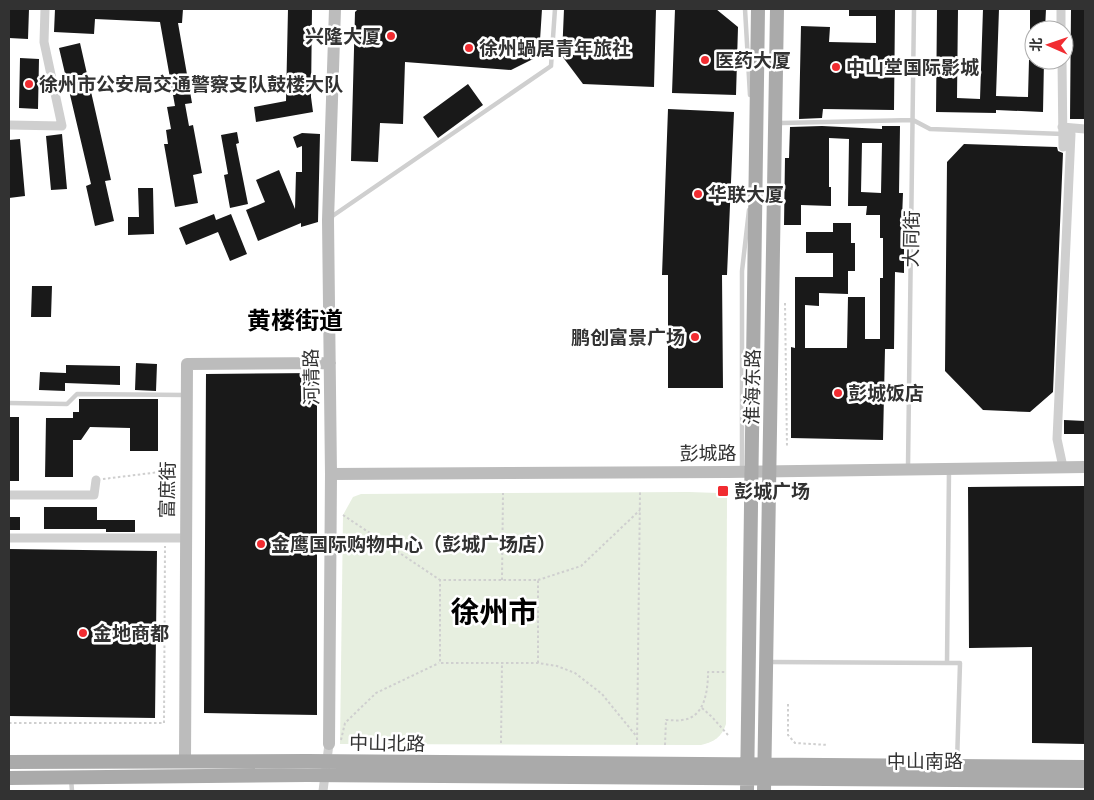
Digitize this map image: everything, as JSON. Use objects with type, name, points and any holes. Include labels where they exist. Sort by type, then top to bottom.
[{"type":"main road","name":"淮海东路","points":[[747,779],[747,471],[758,9]]},
{"type":"main road","name":"淮海东路","points":[[764,779],[777,9]]},
{"type":"main road","name":"中山北路","points":[[9,762],[326,761],[747,779]]},
{"type":"main road","name":"中山南路","points":[[764,779],[957,766],[1085,767]]},
{"type":"main road","name":"中山北路","points":[[9,778],[72,784],[324,776],[764,779]]},
{"type":"main road","name":"中山南路","points":[[764,779],[932,783],[1085,781]]},
{"type":"street","points":[[9,125],[62,126],[44,42],[45,9]]},
{"type":"street","name":"河清路","points":[[334,744],[328,220],[335,9]]},
{"type":"street","points":[[1062,70],[1065,132],[1057,439],[1064,467]]},
{"type":"street","points":[[1065,132],[1085,128]]},
{"type":"street","points":[[1063,147],[1065,132]]},
{"type":"street","name":"富庶街","points":[[185,760],[187,364],[330,363]]},
{"type":"street","name":"彭城路","points":[[331,474],[728,472],[1085,467]]},
{"type":"street","points":[[9,494],[94,495],[96,480]]},
{"type":"street","points":[[9,538],[185,538]]},
{"type":"street","points":[[323,791],[326,761],[334,744]]},
{"type":"lane","points":[[328,220],[551,66],[555,9]]},
{"type":"lane","points":[[745,9],[751,107],[750,203],[742,271],[747,471]]},
{"type":"lane","name":"大同街","points":[[908,469],[914,9]]},
{"type":"lane","points":[[775,120],[782,123],[912,120],[930,128],[1065,132]]},
{"type":"lane","points":[[9,403],[67,404],[77,394],[184,395]]},
{"type":"lane","points":[[947,663],[948,469]]},
{"type":"lane","points":[[766,662],[960,663],[957,766]]},
{"type":"path","points":[[96,480],[186,470]]},
{"type":"path","points":[[502,580],[503,492]]},
{"type":"path","points":[[638,745],[640,492]]},
{"type":"path","points":[[331,511],[338,512],[440,580],[538,580],[581,566],[640,510]]},
{"type":"path","points":[[9,723],[164,723],[165,539]]},
{"type":"path","points":[[440,580],[440,663]]},
{"type":"path","points":[[538,580],[538,663]]},
{"type":"path","points":[[334,744],[345,723],[376,693],[440,663],[538,663],[558,666],[575,673],[602,694],[637,737]]},
{"type":"path","points":[[501,743],[502,663]]},
{"type":"path","points":[[665,745],[666,720],[684,720],[692,717],[706,700],[708,672],[726,672]]},
{"type":"path","points":[[788,704],[788,736],[795,743],[828,745]]},
{"type":"path","points":[[701,708],[712,716],[728,735]]},
{"type":"green space","name":"彭城广场","points":[[718,493],[727,498],[726,724],[717,738],[701,745],[340,744],[343,515],[353,497],[361,494]]},
{"type":"building","points":[[9,9],[29,9],[28,39],[9,38]]},
{"type":"building","points":[[55,9],[183,9],[182,23],[178,23],[192,103],[185,104],[189,126],[193,125],[202,173],[193,175],[198,203],[175,207],[164,144],[168,144],[166,130],[171,129],[167,107],[175,106],[160,22],[95,19],[94,34],[54,32]]},
{"type":"building","points":[[288,9],[312,9],[311,97],[313,112],[256,122],[254,107],[286,101]]},
{"type":"building","points":[[358,9],[542,9],[539,56],[511,70],[405,62],[403,124],[380,123],[378,162],[351,161],[355,12]]},
{"type":"building","points":[[564,9],[656,9],[654,87],[583,84],[562,56]]},
{"type":"building","name":"医药大厦","points":[[675,9],[716,9],[738,27],[736,95],[672,93]]},
{"type":"building","points":[[849,9],[895,9],[894,110],[823,109],[822,118],[799,119],[801,26],[830,27],[829,42],[876,43],[876,16],[849,16]]},
{"type":"building","points":[[937,9],[958,9],[957,98],[980,99],[983,9],[999,9],[996,96],[1028,97],[1029,70],[1044,70],[1043,112],[996,110],[996,113],[936,112]]},
{"type":"building","points":[[1030,9],[1046,9],[1045,20],[1030,20]]},
{"type":"building","points":[[1071,9],[1085,9],[1085,119],[1070,119],[1070,70],[1074,70],[1074,20],[1071,20]]},
{"type":"building","points":[[80,43],[111,180],[105,181],[114,221],[95,226],[86,186],[91,184],[59,48]]},
{"type":"building","name":"徐州市公安局交通警察支队鼓楼大队","points":[[20,58],[39,59],[38,109],[19,108]]},
{"type":"building","points":[[468,84],[483,105],[438,138],[423,117]]},
{"type":"building","name":"华联大厦","points":[[668,109],[734,112],[727,275],[722,275],[723,388],[668,388],[668,275],[662,275]]},
{"type":"building","points":[[822,126],[882,129],[882,126],[900,126],[899,193],[903,193],[901,244],[904,244],[904,273],[895,272],[894,349],[885,349],[883,440],[791,438],[791,347],[795,348],[795,277],[833,277],[833,253],[806,253],[806,232],[833,232],[833,223],[851,223],[851,243],[855,243],[855,271],[848,271],[848,294],[819,293],[819,306],[805,305],[805,348],[847,348],[848,297],[865,297],[865,339],[880,339],[880,278],[883,278],[883,238],[880,238],[880,215],[866,215],[867,206],[848,206],[849,139],[829,138],[831,206],[801,205],[801,225],[784,225],[785,158],[789,158],[790,127]],"holes":[[[862,143],[882,143],[881,193],[861,192]]]},
{"type":"building","points":[[237,132],[239,143],[236,144],[248,204],[230,208],[224,175],[228,174],[221,135]]},
{"type":"building","points":[[302,133],[320,134],[318,222],[301,227],[301,223],[258,241],[246,210],[265,202],[256,180],[279,170],[295,209],[296,172],[302,172],[302,146],[297,148],[293,137]]},
{"type":"building","points":[[62,134],[67,189],[51,190],[46,136]]},
{"type":"building","points":[[20,139],[25,196],[9,198],[9,140]]},
{"type":"building","points":[[964,144],[1057,147],[1058,151],[1063,153],[1053,392],[1030,412],[983,410],[945,371],[947,162]]},
{"type":"building","points":[[138,188],[153,188],[154,234],[128,235],[128,217],[139,217]]},
{"type":"building","points":[[214,214],[216,220],[231,214],[247,254],[230,261],[218,232],[186,245],[179,228]]},
{"type":"building","points":[[32,286],[52,286],[51,317],[31,317]]},
{"type":"building","points":[[136,363],[157,364],[156,391],[135,390]]},
{"type":"building","points":[[66,365],[120,366],[120,385],[65,383],[65,391],[39,390],[40,372],[66,373]]},
{"type":"building","name":"金鹰国际购物中心（彭城广场店）","points":[[317,373],[317,715],[204,713],[206,374]]},
{"type":"building","points":[[79,399],[158,399],[158,451],[130,451],[130,428],[90,427],[81,440],[73,440],[73,477],[45,477],[46,418],[73,418],[73,412],[79,412]]},
{"type":"building","points":[[9,417],[19,417],[19,481],[9,481]]},
{"type":"building","points":[[1064,420],[1085,421],[1085,434],[1064,434]]},
{"type":"building","points":[[1085,486],[1085,744],[1032,743],[1032,647],[969,648],[968,487]]},
{"type":"building","points":[[44,507],[97,507],[97,520],[135,520],[135,532],[106,532],[106,529],[44,529]]},
{"type":"building","points":[[9,517],[20,517],[20,530],[9,530]]},
{"type":"building","name":"金地商都","points":[[9,549],[157,551],[155,718],[9,716]]},
{"type":"place","name":"兴隆大厦","points":[[391,36]]},
{"type":"place","name":"徐州蝸居青年旅社","points":[[469,48]]},
{"type":"place","name":"医药大厦","points":[[705,60]]},
{"type":"place","name":"中山堂国际影城","points":[[836,67]]},
{"type":"place","name":"徐州市公安局交通警察支队鼓楼大队","points":[[29,84]]},
{"type":"place","name":"华联大厦","points":[[698,194]]},
{"type":"place","name":"鹏创富景广场","points":[[695,337]]},
{"type":"place","name":"彭城饭店","points":[[838,393]]},
{"type":"place","name":"彭城广场","points":[[723,491]]},
{"type":"place","name":"金鹰国际购物中心（彭城广场店）","points":[[261,544]]},
{"type":"place","name":"金地商都","points":[[83,633]]},
{"type":"district","name":"黄楼街道","points":[[295,321]]},
{"type":"district","name":"徐州市","points":[[494,612]]}]
